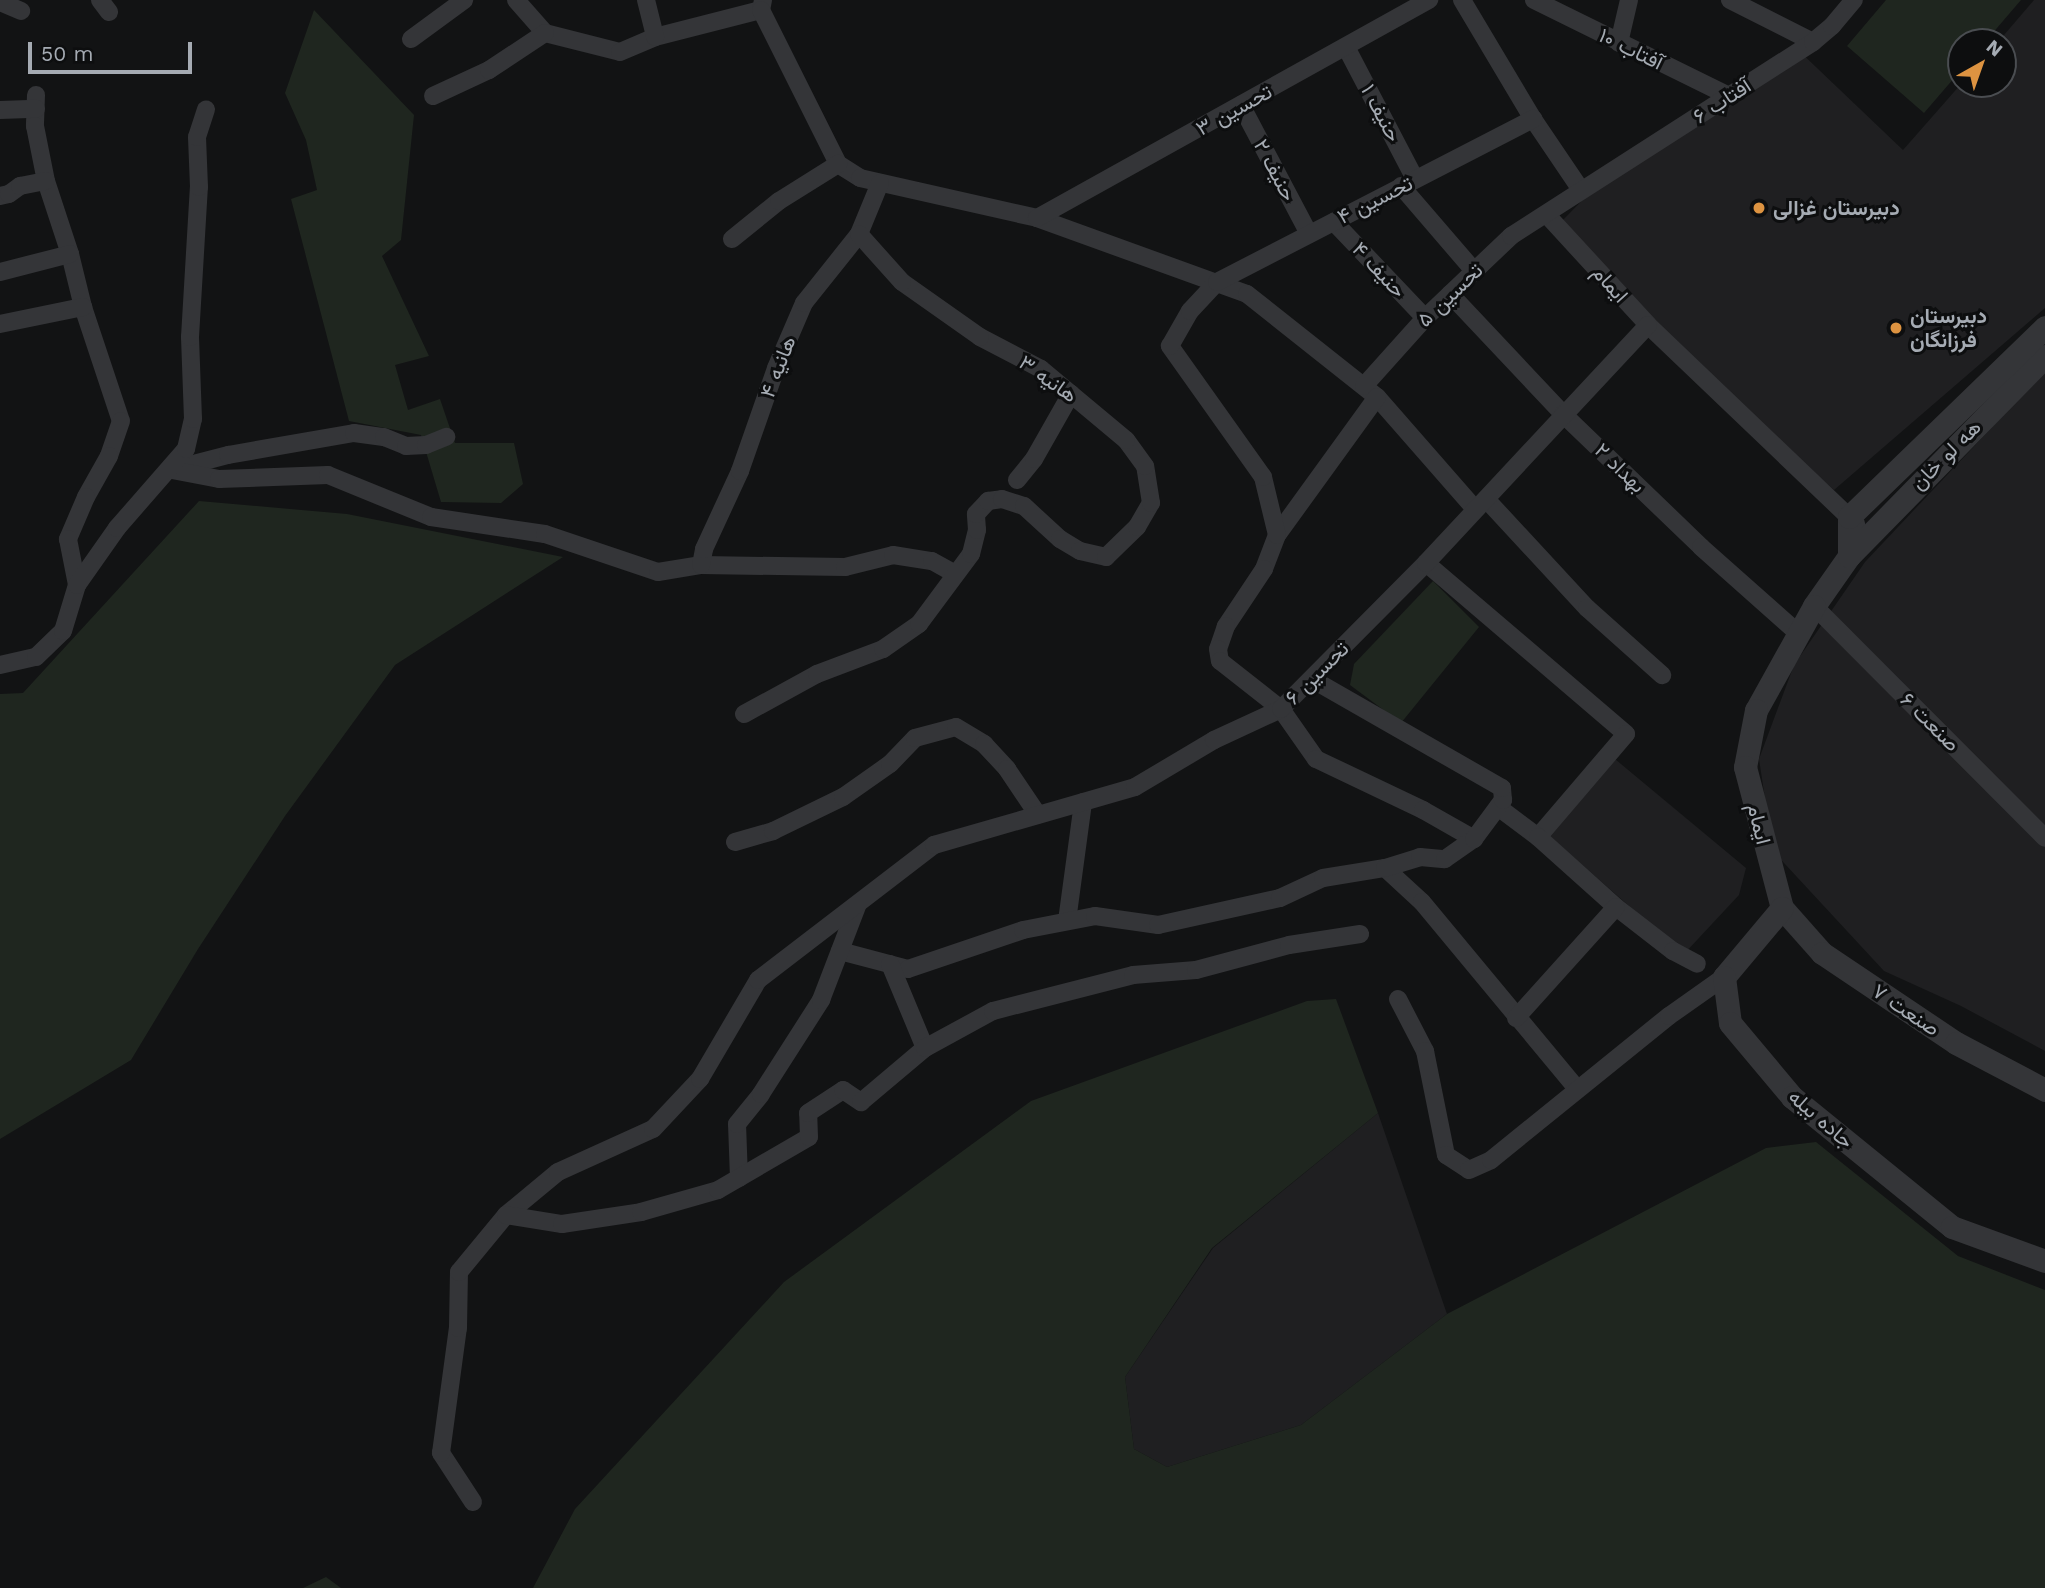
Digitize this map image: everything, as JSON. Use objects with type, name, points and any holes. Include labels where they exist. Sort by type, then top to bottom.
[{"type":"street","points":[[411,39],[464,0]]},
{"type":"street","points":[[516,0],[545,33],[620,52],[655,37],[762,5],[838,164],[860,178],[1037,218],[1247,293],[1370,392],[1587,608],[1662,675]]},
{"type":"street","points":[[646,0],[655,37]]},
{"type":"street","name":"تحسین ۳","points":[[1037,218],[1429,0]]},
{"type":"street","points":[[1462,0],[1533,118],[1581,190],[1547,215]]},
{"type":"street","name":"آفتاب ۱۰","points":[[1534,0],[1729,96]]},
{"type":"street","points":[[1619,43],[1629,0]]},
{"type":"street","points":[[1730,0],[1749,4],[1813,42]]},
{"type":"street","name":"آفتاب ۶","points":[[1581,190],[1813,42],[1832,26],[1854,0]]},
{"type":"street","points":[[0,2],[20,11]]},
{"type":"street","points":[[433,96],[489,70],[545,33]]},
{"type":"street","name":"حنیف ۱","points":[[1346,47],[1408,183],[1474,271]]},
{"type":"street","points":[[0,110],[36,102],[35,126],[46,181],[70,254],[83,307],[121,421],[109,456],[86,497],[68,539],[77,585]]},
{"type":"street","name":"حنیف ۲","points":[[1241,106],[1309,234]]},
{"type":"street","points":[[0,665],[36,657],[63,631],[77,585],[117,528],[172,470],[186,449],[193,419],[190,337],[199,187],[197,136],[206,109]]},
{"type":"street","name":"تحسین ۴","points":[[1277,535],[1263,477],[1170,346],[1190,311],[1217,282],[1533,118]]},
{"type":"street","points":[[732,240],[779,201],[838,164]]},
{"type":"street","points":[[0,196],[9,194],[20,186],[46,181]]},
{"type":"street","name":"هانیه ۴","points":[[701,565],[704,549],[740,471],[776,368],[804,303],[859,234],[880,183]]},
{"type":"street","name":"تحسین ۵","points":[[1474,839],[1423,810],[1316,759],[1281,709],[1220,661],[1218,649],[1226,626],[1264,569],[1277,535],[1370,392],[1424,318],[1511,236],[1547,215]]},
{"type":"street","name":"ایمام","points":[[1547,215],[1648,325],[1868,535]]},
{"type":"street","name":"حنیف ۴","points":[[1334,222],[1424,318]]},
{"type":"street","name":"هانیه ۳","points":[[859,234],[902,282],[980,337],[1041,369],[1126,440],[1145,466],[1152,502],[1137,527],[1106,557],[1080,551],[1060,539],[1024,506],[1002,499],[988,501],[976,514],[977,530],[971,554],[955,574]]},
{"type":"street","points":[[0,272],[70,254]]},
{"type":"street","name":"بهداد ۲","points":[[1450,294],[1563,414],[1701,547],[1798,633]]},
{"type":"street","points":[[0,324],[83,307]]},
{"type":"street","name":"تحسین ۶","points":[[472,1502],[441,1453],[458,1328],[459,1272],[506,1215],[558,1172],[653,1129],[700,1079],[758,980],[934,845],[1135,787],[1214,740],[1281,709],[1426,563],[1648,325]]},
{"type":"street","points":[[1849,556],[1849,517],[2045,327]]},
{"type":"street","name":"هه لو خان","points":[[1849,556],[2042,364]]},
{"type":"street","points":[[1017,480],[1034,459],[1071,394]]},
{"type":"street","points":[[172,470],[228,455],[354,433],[384,437],[406,446],[426,445],[446,437]]},
{"type":"street","points":[[172,470],[219,479],[328,475],[431,517],[545,534],[658,572],[701,565],[845,567],[893,555],[932,561],[955,574],[919,624],[883,649],[817,674],[744,713]]},
{"type":"street","name":"ایمام","points":[[1782,908],[1745,767],[1756,710],[1814,606],[1849,556]]},
{"type":"street","points":[[1426,563],[1626,734],[1538,837]]},
{"type":"street","name":"صنعت ۶","points":[[1814,606],[2045,838]]},
{"type":"street","points":[[840,951],[908,969],[1023,930],[1095,916],[1158,925],[1280,898],[1323,878],[1385,868],[1420,857],[1445,859],[1474,839],[1504,795],[1497,784],[1312,679]]},
{"type":"street","points":[[735,842],[773,831],[843,797],[890,764],[915,738],[956,727],[984,744],[1007,769],[1038,815]]},
{"type":"street","points":[[1067,921],[1083,802]]},
{"type":"street","points":[[1498,807],[1538,837],[1616,908],[1672,951],[1697,964]]},
{"type":"street","points":[[1385,868],[1422,902],[1577,1089]]},
{"type":"street","points":[[739,1178],[737,1124],[761,1094],[821,1000],[858,904]]},
{"type":"street","points":[[1516,1018],[1616,908]]},
{"type":"street","points":[[1398,999],[1425,1051],[1446,1155],[1469,1170],[1491,1160],[1669,1016],[1724,977],[1782,908]]},
{"type":"street","name":"صنعت ۷","points":[[1782,908],[1822,953],[1956,1044],[2045,1090]]},
{"type":"street","points":[[506,1215],[562,1224],[641,1212],[718,1190],[809,1137],[808,1113],[843,1090],[860,1102],[925,1048],[993,1011],[1133,975],[1196,970],[1289,945],[1360,934]]},
{"type":"street","points":[[890,964],[925,1048]]},
{"type":"street","name":"جاده بیله","points":[[1724,977],[1730,1023],[1793,1097],[1952,1227],[2045,1261]]},
{"type":"shaded area","points":[[1886,0],[2021,0],[1997,28],[1947,28],[1947,86],[1924,113],[1847,46]]},
{"type":"shaded area","points":[[2034,0],[2045,0],[2045,308],[1834,490],[1728,396],[1561,222],[1607,175],[1795,47],[1903,150],[1949,98],[2017,98],[2017,28],[2010,28]]},
{"type":"shaded area","points":[[314,10],[414,115],[401,240],[382,256],[429,356],[395,365],[408,410],[440,399],[455,443],[514,443],[523,484],[501,503],[441,502],[421,435],[349,421],[291,199],[317,190],[306,140],[285,93]]},
{"type":"shaded area","points":[[2045,371],[2045,1051],[1961,1006],[1884,971],[1773,851],[1759,759],[1794,665],[1865,562]]},
{"type":"shaded area","points":[[199,501],[347,514],[563,557],[395,665],[285,816],[198,949],[131,1060],[0,1139],[0,694],[23,693]]},
{"type":"shaded area","points":[[1433,581],[1479,627],[1401,723],[1350,685],[1354,664]]},
{"type":"shaded area","points":[[1615,759],[1746,868],[1739,895],[1684,954],[1549,836]]},
{"type":"shaded area","points":[[1336,999],[1378,1113],[1212,1248],[1125,1377],[1134,1449],[1167,1467],[1301,1425],[1447,1314],[1766,1148],[1816,1142],[1958,1256],[2045,1290],[2045,1588],[533,1588],[575,1509],[784,1282],[1031,1101],[1307,1001]]},
{"type":"shaded area","points":[[1378,1113],[1447,1314],[1301,1425],[1167,1467],[1134,1449],[1125,1377],[1213,1248]]},
{"type":"shaded area","points":[[326,1577],[341,1588],[303,1588]]},
{"type":"place","name":"دبیرستان غزالی","points":[[1759,208]]},
{"type":"place","name":"دبیرستان فرزانگان","points":[[1896,328]]}]
